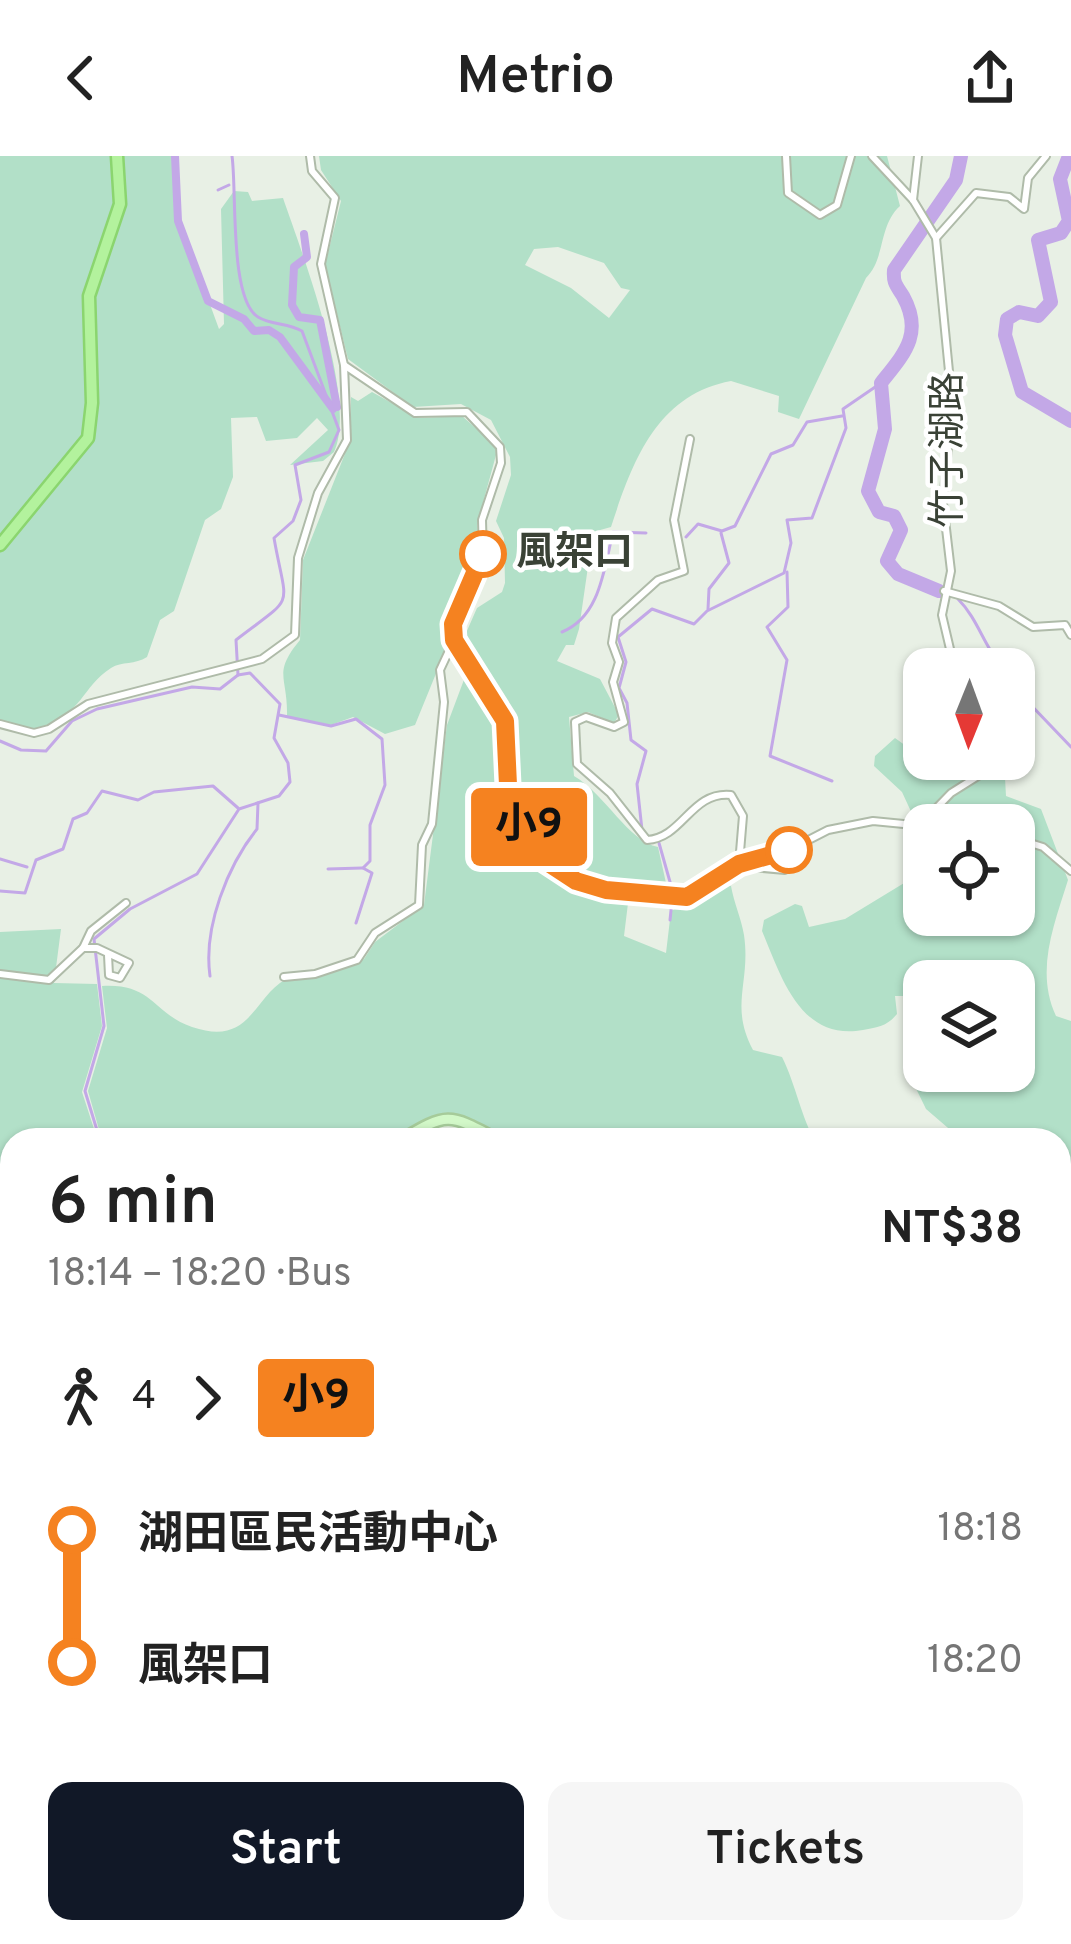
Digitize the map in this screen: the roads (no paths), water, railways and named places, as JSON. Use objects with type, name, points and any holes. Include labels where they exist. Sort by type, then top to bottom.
[{"type":"main road","points":[[0,545],[88,438],[92,404],[89,296],[120,204],[117,156]]},
{"type":"main road","points":[[419,1128],[435,1118],[451,1117],[474,1128]]},
{"type":"street","points":[[0,724],[34,733],[88,704],[274,654],[295,635],[298,558],[318,493],[347,440],[344,365],[321,264],[335,198],[312,171],[310,156]]},
{"type":"street","points":[[786,156],[788,193],[820,215],[837,205],[851,156]]},
{"type":"street","name":"竹子湖路","points":[[872,156],[913,200],[936,238],[952,402],[943,503],[951,571],[942,615],[950,648]]},
{"type":"street","points":[[913,200],[919,156]]},
{"type":"street","points":[[936,238],[976,194],[1009,197],[1024,209],[1028,178],[1046,156]]},
{"type":"street","points":[[284,977],[315,974],[357,960],[374,933],[419,905],[422,844],[432,824],[443,702],[440,670],[454,640],[453,624],[483,557],[482,520],[501,463],[500,447],[467,412],[415,413],[344,365]]},
{"type":"street","points":[[690,439],[674,520],[686,566],[682,575],[658,580],[619,611],[613,643],[619,662],[613,682],[624,722],[614,727],[586,717],[575,722],[577,764],[610,794],[647,840],[673,829],[698,802],[731,795],[742,816],[739,864]]},
{"type":"street","points":[[944,591],[999,606],[1034,627],[1065,626],[1071,635]]},
{"type":"street","points":[[454,640],[505,721],[508,785],[544,860],[576,881],[606,890],[687,897],[739,864],[789,850],[828,830],[873,821],[903,824]]},
{"type":"street","points":[[941,804],[972,780]]},
{"type":"street","points":[[1035,845],[1071,871]]},
{"type":"street","points":[[739,864],[752,870],[785,870]]},
{"type":"street","points":[[0,974],[49,980],[89,948],[91,932],[126,903]]},
{"type":"street","points":[[89,948],[108,955],[129,963],[120,978],[109,975],[108,955]]},
{"type":"waterway","points":[[175,156],[178,221],[208,301],[244,319],[254,331],[269,330],[280,337],[333,409]]},
{"type":"waterway","points":[[0,741],[21,750],[46,751],[72,721],[97,709],[192,687],[220,689],[238,675],[236,640],[283,599],[274,538],[293,521],[301,500],[295,465],[329,452],[339,430],[302,331],[258,317],[242,289],[232,156]]},
{"type":"waterway","points":[[939,591],[898,574],[887,561],[901,530],[894,516],[879,512],[868,491],[885,429],[881,383],[904,353],[911,333],[909,309],[894,270],[956,180],[961,156]]},
{"type":"waterway","points":[[1069,156],[1060,179],[1069,221],[1061,233],[1038,240],[1051,302],[1038,316],[1019,312],[1007,319],[1005,335],[1022,392],[1071,421]]},
{"type":"waterway","points":[[218,190],[229,185]]},
{"type":"waterway","points":[[304,234],[307,257],[294,267],[292,305],[299,317],[320,320],[337,407]]},
{"type":"waterway","points":[[642,830],[637,784],[646,751],[631,740],[627,703],[619,688],[626,662],[618,637],[652,609],[694,624],[707,611],[784,573],[791,543],[787,520],[812,518],[846,428],[843,409],[881,383]]},
{"type":"waterway","points":[[686,537],[698,524],[722,531],[735,526],[771,454],[793,445],[807,422],[842,416]]},
{"type":"waterway","points":[[562,632],[575,625],[592,604],[613,532],[646,533]]},
{"type":"waterway","points":[[708,609],[709,589],[729,563],[721,533]]},
{"type":"waterway","points":[[787,572],[788,607],[767,627],[787,660],[770,756],[832,781]]},
{"type":"waterway","points":[[958,599],[990,648]]},
{"type":"waterway","points":[[96,1128],[85,1091],[104,1026],[94,939],[130,909],[197,874],[239,809],[279,796],[290,782],[288,763],[274,738],[280,704],[250,673],[238,675]]},
{"type":"waterway","points":[[1035,709],[1071,747]]},
{"type":"waterway","points":[[279,715],[331,726],[356,719],[382,739],[385,785],[370,825],[370,861],[363,868],[372,873],[356,923]]},
{"type":"waterway","points":[[0,891],[25,893],[36,860],[63,849],[73,819],[87,813],[102,791],[138,800],[154,792],[213,786],[238,808]]},
{"type":"waterway","points":[[210,976],[214,917],[236,860],[257,829],[258,803]]},
{"type":"waterway","points":[[659,843],[672,889]]},
{"type":"waterway","points":[[0,859],[27,867]]},
{"type":"waterway","points":[[328,869],[362,868]]},
{"type":"waterway","points":[[670,920],[672,901]]},
{"type":"place","name":"風架口","points":[[483,554]]}]
